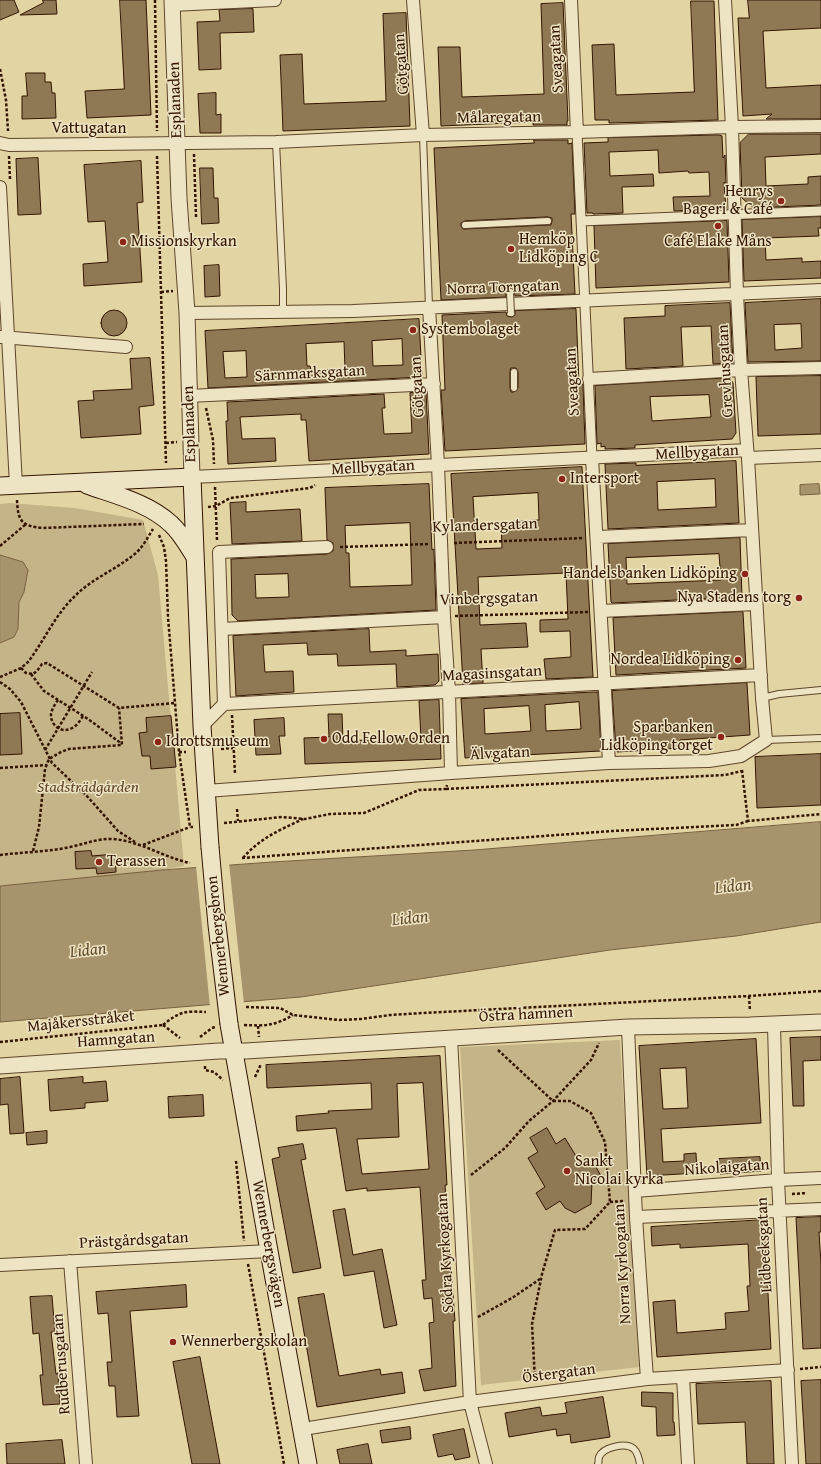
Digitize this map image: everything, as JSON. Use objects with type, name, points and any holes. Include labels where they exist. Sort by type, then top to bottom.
[{"type":"main road","name":"Mellbygatan","points":[[8,486],[192,477]]},
{"type":"main road","name":"Esplanaden","points":[[192,477],[202,726],[210,847]]},
{"type":"main road","points":[[81,482],[144,506],[162,516],[173,526],[195,557]]},
{"type":"main road","name":"Wennerbergsbron","points":[[210,847],[228,1025]]},
{"type":"main road","name":"Wennerbergsvägen","points":[[228,1025],[234,1051],[308,1464]]},
{"type":"street","points":[[172,3],[275,0]]},
{"type":"street","name":"Götgatan","points":[[413,0],[423,135]]},
{"type":"street","name":"Sveagatan","points":[[571,0],[592,458],[598,537],[609,763]]},
{"type":"street","name":"Grevhusgatan","points":[[726,0],[741,370],[766,740]]},
{"type":"street","name":"Esplanaden","points":[[172,3],[179,198],[187,313],[192,477]]},
{"type":"street","name":"Målaregatan","points":[[178,144],[276,142],[423,135],[821,126]]},
{"type":"street","name":"Vattugatan","points":[[0,143],[9,145],[178,144]]},
{"type":"street","points":[[0,187],[8,486]]},
{"type":"street","points":[[581,221],[821,211]]},
{"type":"street","name":"Norra Torngatan","points":[[187,313],[354,311],[821,290]]},
{"type":"street","name":"Götgatan","points":[[429,307],[442,543],[451,773]]},
{"type":"street","points":[[4,338],[126,347]]},
{"type":"street","points":[[589,379],[741,370],[821,368]]},
{"type":"street","name":"Särnmarksgatan","points":[[189,396],[434,384]]},
{"type":"street","name":"Mellbygatan","points":[[192,477],[592,458],[747,454],[821,455]]},
{"type":"street","points":[[598,537],[752,530]]},
{"type":"street","points":[[202,726],[228,703],[222,629],[219,552],[327,547]]},
{"type":"street","points":[[601,612],[756,604]]},
{"type":"street","name":"Vinbergsgatan","points":[[222,629],[444,617]]},
{"type":"street","name":"Magasinsgatan","points":[[228,703],[761,675]]},
{"type":"street","name":"Älvgatan","points":[[206,791],[609,763],[709,761],[741,756],[766,740]]},
{"type":"street","name":"Östra hamnen","points":[[234,1051],[628,1027],[774,1025],[821,1022]]},
{"type":"street","name":"Lidbecksgatan","points":[[774,1025],[779,1210],[792,1464]]},
{"type":"street","name":"Norra Kyrkogatan","points":[[628,1027],[636,1217],[646,1379]]},
{"type":"street","name":"Södra Kyrkogatan","points":[[451,1038],[457,1181],[470,1402],[486,1464]]},
{"type":"street","name":"Hamngatan","points":[[0,1066],[234,1051]]},
{"type":"street","name":"Nikolaigatan","points":[[635,1191],[821,1178]]},
{"type":"street","points":[[636,1217],[821,1209]]},
{"type":"street","name":"Prästgårdsgatan","points":[[0,1265],[269,1251]]},
{"type":"street","name":"Rudberusgatan","points":[[70,1261],[86,1464]]},
{"type":"street","name":"Östergatan","points":[[302,1429],[470,1402],[646,1379],[788,1370]]},
{"type":"street","points":[[683,1377],[688,1464]]},
{"type":"lane","name":"Götgatan","points":[[423,135],[429,307]]},
{"type":"lane","points":[[276,142],[283,312]]},
{"type":"lane","points":[[465,225],[548,221]]},
{"type":"lane","points":[[510,292],[511,313]]},
{"type":"lane","points":[[514,372],[514,388]]},
{"type":"lane","points":[[762,698],[779,694],[821,690]]},
{"type":"lane","points":[[766,740],[821,738]]},
{"type":"lane","points":[[598,1464],[599,1456],[607,1450],[620,1446],[628,1446],[635,1450],[639,1457],[640,1464]]},
{"type":"path","points":[[155,0],[157,144],[167,478]]},
{"type":"path","points":[[8,486],[17,513],[26,524],[43,528],[147,524]]},
{"type":"path","points":[[0,546],[26,524]]},
{"type":"path","points":[[0,677],[21,668],[34,654],[59,615],[73,597],[136,552],[144,544],[153,526],[162,541],[166,561],[168,617],[178,752],[190,827]]},
{"type":"path","name":"Kylandersgatan","points":[[327,547],[598,537]]},
{"type":"path","name":"Vinbergsgatan","points":[[444,617],[601,612]]},
{"type":"path","points":[[31,674],[37,671],[42,664],[47,663],[119,708],[174,703]]},
{"type":"path","points":[[21,668],[31,674],[44,691],[83,716],[122,744]]},
{"type":"path","points":[[45,751],[92,672]]},
{"type":"path","points":[[0,682],[10,689],[22,702],[49,759],[59,771],[86,795],[118,831],[134,842]]},
{"type":"path","points":[[58,700],[51,717],[52,722],[58,728],[63,730],[72,728],[83,716]]},
{"type":"path","points":[[228,703],[235,774]]},
{"type":"path","points":[[119,708],[122,744]]},
{"type":"path","points":[[33,851],[39,827],[43,779],[49,759],[69,749],[122,744]]},
{"type":"path","points":[[222,749],[233,748]]},
{"type":"path","points":[[178,752],[186,752]]},
{"type":"path","points":[[741,756],[748,821]]},
{"type":"path","points":[[0,768],[47,765]]},
{"type":"path","points":[[742,770],[725,775],[420,790],[364,813],[330,814],[304,819],[266,836],[242,858],[612,831],[736,825],[748,821],[821,814]]},
{"type":"path","points":[[446,789],[451,773]]},
{"type":"path","points":[[238,809],[238,821]]},
{"type":"path","points":[[143,845],[190,827],[282,817],[304,819]]},
{"type":"path","points":[[0,855],[70,847],[98,840],[114,839],[134,842],[180,861],[190,863]]},
{"type":"path","points":[[246,1007],[280,1008],[293,1015],[339,1020],[390,1015],[821,991]]},
{"type":"path","points":[[182,1039],[177,1037],[163,1025],[174,1016],[187,1012],[206,1012]]},
{"type":"path","points":[[197,1039],[212,1028],[228,1025],[268,1026],[293,1015]]},
{"type":"path","name":"Majåkersstråket","points":[[0,1042],[163,1025]]},
{"type":"path","points":[[457,1181],[474,1173],[505,1148],[529,1120],[553,1101],[591,1060],[598,1044],[600,1029]]},
{"type":"path","points":[[482,1036],[553,1101],[570,1101],[591,1113],[605,1142],[610,1202],[585,1229],[555,1230],[541,1278],[532,1324],[536,1393]]},
{"type":"path","points":[[235,1155],[245,1252],[284,1464]]},
{"type":"path","points":[[466,1323],[512,1298],[541,1278]]},
{"type":"path","points":[[788,1370],[821,1367]]},
{"type":"green space","name":"Stadsträdgården","points":[[10,503],[75,508],[143,520],[158,575],[184,866],[162,870],[0,886],[0,504]]},
{"type":"green space","points":[[620,1040],[639,1367],[481,1385],[460,1047]]},
{"type":"water","points":[[819,484],[820,494],[800,495],[800,485]]},
{"type":"water","points":[[0,555],[23,562],[28,570],[24,592],[19,602],[18,629],[14,637],[0,643]]},
{"type":"water","name":"Lidan","points":[[821,822],[821,922],[736,936],[610,950],[301,997],[0,1022],[0,886],[162,870],[474,850]]},
{"type":"pier","points":[[229,863],[244,1004],[210,1007],[196,866]]},
{"type":"building","points":[[0,0],[14,0],[19,12],[0,20]]},
{"type":"building","points":[[43,0],[56,0],[57,14],[20,15],[43,3]]},
{"type":"building","points":[[120,0],[146,0],[151,115],[87,118],[85,91],[124,89]]},
{"type":"building","points":[[748,0],[821,0],[821,28],[763,31],[766,88],[821,85],[821,119],[766,119],[772,114],[743,116],[738,18],[749,18]]},
{"type":"building","points":[[691,1],[714,1],[718,120],[609,123],[609,120],[595,120],[592,45],[614,44],[616,95],[694,92]]},
{"type":"building","points":[[563,3],[567,125],[533,125],[533,122],[441,126],[438,47],[460,47],[462,97],[544,94],[541,4]]},
{"type":"building","points":[[253,9],[254,32],[220,33],[221,69],[199,70],[197,22],[220,21],[219,10]]},
{"type":"building","points":[[406,13],[410,126],[283,131],[280,55],[302,54],[304,104],[386,101],[383,14]]},
{"type":"building","points":[[26,73],[45,73],[45,82],[51,82],[52,93],[55,93],[56,118],[22,119],[22,96],[27,96]]},
{"type":"building","points":[[216,93],[216,115],[221,114],[221,133],[200,133],[198,94]]},
{"type":"building","points":[[749,134],[821,134],[821,154],[765,157],[766,186],[808,184],[808,177],[821,176],[821,205],[753,208],[742,198],[740,143]]},
{"type":"building","points":[[722,136],[723,158],[725,155],[726,184],[724,182],[726,209],[674,211],[673,197],[710,196],[709,172],[689,173],[688,171],[659,173],[658,150],[609,152],[610,176],[653,174],[654,186],[622,187],[623,213],[587,213],[584,143],[608,142],[608,138]]},
{"type":"building","points":[[534,140],[568,140],[568,144],[572,143],[575,214],[571,214],[575,294],[515,296],[514,290],[509,288],[506,290],[506,297],[441,300],[434,148],[534,143]],"holes":[[[552,218],[551,225],[465,229],[461,226],[461,223],[465,221]]]},
{"type":"building","points":[[38,158],[41,214],[18,215],[16,159]]},
{"type":"building","name":"Missionskyrkan","points":[[141,161],[143,202],[137,203],[142,282],[84,286],[83,264],[108,262],[105,221],[88,222],[84,165]]},
{"type":"building","points":[[200,168],[213,168],[214,198],[218,198],[219,223],[202,224]]},
{"type":"building","points":[[821,217],[821,228],[818,228],[819,236],[765,238],[766,260],[802,258],[802,262],[821,261],[821,278],[744,281],[742,220]]},
{"type":"building","points":[[727,221],[729,282],[596,288],[594,226]]},
{"type":"building","points":[[219,265],[220,296],[205,297],[204,266]]},
{"type":"building","points":[[821,299],[821,361],[748,362],[745,303]],"holes":[[[801,324],[802,348],[775,350],[774,325]]]},
{"type":"building","points":[[730,303],[733,363],[713,364],[711,326],[681,327],[683,366],[626,369],[624,318],[665,316],[665,306]]},
{"type":"building","points":[[576,309],[579,385],[583,384],[585,444],[445,451],[441,390],[445,390],[442,315],[506,312],[507,316],[512,317],[515,315],[515,311]],"holes":[[[511,368],[516,368],[518,372],[518,388],[514,392],[511,392],[510,372]]]},
{"type":"building","points":[[114,310],[123,314],[127,323],[123,332],[114,336],[105,332],[101,323],[105,314]]},
{"type":"building","points":[[419,319],[422,377],[208,388],[205,331]],"holes":[[[402,339],[403,365],[373,366],[372,341]],[[344,342],[345,369],[311,370],[310,366],[307,366],[306,344]],[[246,351],[247,377],[225,378],[223,352]]]},
{"type":"building","points":[[150,358],[154,405],[139,407],[141,434],[81,438],[78,401],[94,400],[93,391],[132,389],[130,359]]},
{"type":"building","points":[[821,376],[821,434],[758,436],[756,377]]},
{"type":"building","points":[[730,378],[733,383],[736,433],[732,439],[635,445],[635,448],[605,449],[605,446],[601,447],[601,443],[597,444],[595,386]],"holes":[[[709,395],[711,417],[652,421],[650,397]]]},
{"type":"building","points":[[426,392],[429,454],[309,461],[306,420],[301,420],[301,414],[240,417],[242,439],[275,438],[276,461],[228,464],[226,421],[228,421],[227,402],[384,394],[385,408],[382,408],[384,434],[412,433],[410,393]]},
{"type":"building","points":[[736,461],[739,523],[608,529],[605,464],[636,463],[636,465]],"holes":[[[715,479],[716,507],[658,510],[657,482]]]},
{"type":"building","points":[[582,467],[593,677],[546,679],[544,659],[571,657],[570,631],[540,632],[540,620],[568,619],[566,573],[478,577],[480,625],[526,623],[528,647],[481,649],[483,683],[463,684],[451,474]],"holes":[[[538,493],[539,520],[501,522],[502,548],[476,549],[473,497]]]},
{"type":"building","points":[[429,484],[432,550],[434,549],[436,610],[238,621],[232,615],[231,559],[327,554],[333,551],[333,543],[327,540],[325,488]],"holes":[[[410,523],[412,585],[350,587],[349,553],[346,553],[345,526]],[[288,574],[289,597],[256,598],[255,575]]]},
{"type":"building","points":[[246,502],[246,512],[300,509],[302,541],[232,544],[230,503]]},
{"type":"building","points":[[740,538],[742,597],[612,603],[608,544]],"holes":[[[719,554],[721,580],[627,584],[626,558]]]},
{"type":"building","points":[[743,612],[746,668],[616,675],[613,618]]},
{"type":"building","points":[[369,629],[370,652],[406,650],[406,656],[438,654],[439,681],[435,685],[397,687],[396,664],[338,666],[337,654],[308,655],[307,643],[263,645],[265,672],[293,671],[294,692],[236,696],[233,636]]},
{"type":"building","points":[[747,683],[750,735],[680,740],[681,748],[617,752],[612,691]]},
{"type":"building","points":[[598,692],[601,751],[465,758],[461,699]],"holes":[[[579,702],[581,729],[546,731],[545,705]],[[529,706],[531,731],[485,734],[484,709]]]},
{"type":"building","points":[[439,700],[441,759],[305,764],[304,738],[329,737],[328,714],[342,714],[343,741],[421,738],[419,701]]},
{"type":"building","points":[[20,713],[22,754],[0,755],[0,714]]},
{"type":"building","points":[[171,716],[176,767],[151,769],[150,756],[142,756],[139,733],[147,732],[146,718]]},
{"type":"building","points":[[284,718],[285,736],[279,736],[281,754],[256,755],[254,720]]},
{"type":"building","points":[[821,754],[821,805],[757,808],[755,757]]},
{"type":"building","points":[[91,851],[92,856],[115,854],[116,872],[97,874],[96,868],[76,869],[75,852]]},
{"type":"building","points":[[821,1037],[821,1060],[803,1061],[804,1106],[793,1106],[790,1038]]},
{"type":"building","points":[[756,1039],[761,1123],[661,1129],[663,1162],[684,1161],[684,1154],[696,1153],[697,1173],[647,1176],[639,1046]],"holes":[[[686,1068],[688,1108],[663,1109],[660,1069]]]},
{"type":"building","points":[[440,1056],[447,1185],[445,1185],[455,1321],[453,1321],[456,1386],[424,1391],[419,1370],[432,1368],[429,1323],[434,1322],[432,1298],[424,1299],[422,1280],[426,1280],[420,1187],[367,1191],[367,1188],[346,1191],[336,1128],[297,1131],[296,1116],[329,1113],[328,1111],[372,1109],[371,1083],[267,1088],[266,1065]],"holes":[[[423,1083],[429,1169],[362,1174],[357,1139],[399,1137],[397,1084]]]},
{"type":"building","points":[[20,1077],[24,1133],[10,1134],[8,1104],[0,1105],[0,1079]]},
{"type":"building","points":[[83,1077],[83,1083],[106,1081],[108,1101],[85,1103],[85,1108],[50,1111],[48,1080]]},
{"type":"building","points":[[203,1095],[204,1116],[169,1118],[168,1097]]},
{"type":"building","name":"Sankt Nicolai kyrka","points":[[547,1128],[556,1144],[565,1138],[582,1166],[592,1160],[601,1176],[592,1182],[591,1204],[575,1213],[565,1208],[560,1201],[546,1210],[536,1193],[545,1187],[528,1158],[538,1152],[530,1138]]},
{"type":"building","points":[[47,1131],[47,1143],[27,1145],[26,1133]]},
{"type":"building","points":[[303,1144],[306,1159],[301,1160],[321,1268],[293,1273],[272,1159],[280,1157],[278,1148]]},
{"type":"building","points":[[760,1157],[761,1171],[720,1174],[719,1159]]},
{"type":"building","points":[[345,1209],[353,1255],[382,1249],[397,1325],[384,1328],[374,1271],[344,1276],[333,1211]]},
{"type":"building","points":[[821,1217],[821,1232],[819,1232],[821,1264],[821,1348],[803,1349],[796,1218]]},
{"type":"building","points":[[764,1220],[771,1349],[657,1357],[653,1302],[675,1300],[677,1333],[726,1329],[725,1313],[749,1311],[747,1286],[750,1286],[748,1244],[680,1248],[680,1244],[652,1246],[651,1227]]},
{"type":"building","points":[[186,1285],[187,1307],[130,1311],[139,1416],[117,1417],[115,1386],[109,1386],[107,1362],[112,1362],[108,1313],[98,1314],[96,1292]]},
{"type":"building","points":[[324,1294],[339,1376],[380,1369],[381,1375],[402,1372],[405,1393],[317,1407],[298,1298]]},
{"type":"building","points":[[52,1296],[55,1332],[51,1332],[56,1374],[58,1373],[60,1404],[43,1405],[40,1375],[43,1375],[39,1333],[33,1334],[30,1297]]},
{"type":"building","points":[[200,1357],[220,1464],[192,1464],[173,1362]]},
{"type":"building","points":[[821,1380],[821,1464],[806,1464],[801,1381]]},
{"type":"building","points":[[771,1381],[774,1464],[747,1464],[745,1422],[698,1424],[696,1384]]},
{"type":"building","points":[[642,1392],[673,1393],[673,1422],[675,1435],[657,1436],[656,1407],[642,1406]]},
{"type":"building","points":[[603,1397],[610,1437],[571,1443],[570,1434],[557,1436],[556,1429],[509,1437],[505,1413],[540,1407],[542,1416],[567,1413],[565,1403]]},
{"type":"building","points":[[410,1427],[411,1439],[382,1443],[380,1431]]},
{"type":"building","points":[[464,1429],[470,1457],[455,1460],[453,1454],[438,1457],[433,1435]]},
{"type":"building","points":[[62,1440],[65,1464],[7,1464],[6,1444]]},
{"type":"building","points":[[368,1444],[372,1464],[340,1464],[337,1450]]},
{"type":"place","name":"Henrys Bageri & Café","points":[[781,201]]},
{"type":"place","name":"Café Elake Måns","points":[[718,226]]},
{"type":"place","name":"Missionskyrkan","points":[[123,242]]},
{"type":"place","name":"Hemköp Lidköping C","points":[[511,249]]},
{"type":"place","name":"Systembolaget","points":[[413,330]]},
{"type":"place","name":"Intersport","points":[[562,479]]},
{"type":"place","name":"Handelsbanken Lidköping","points":[[745,574]]},
{"type":"place","name":"Nya Stadens torg","points":[[799,598]]},
{"type":"place","name":"Nordea Lidköping","points":[[738,660]]},
{"type":"place","name":"Sparbanken Lidköping torget","points":[[721,737]]},
{"type":"place","name":"Odd Fellow Orden","points":[[324,739]]},
{"type":"place","name":"Idrottsmuseum","points":[[158,742]]},
{"type":"place","name":"Terassen","points":[[99,862]]},
{"type":"place","name":"Sankt Nicolai kyrka","points":[[567,1171]]},
{"type":"place","name":"Wennerbergskolan","points":[[173,1342]]}]
